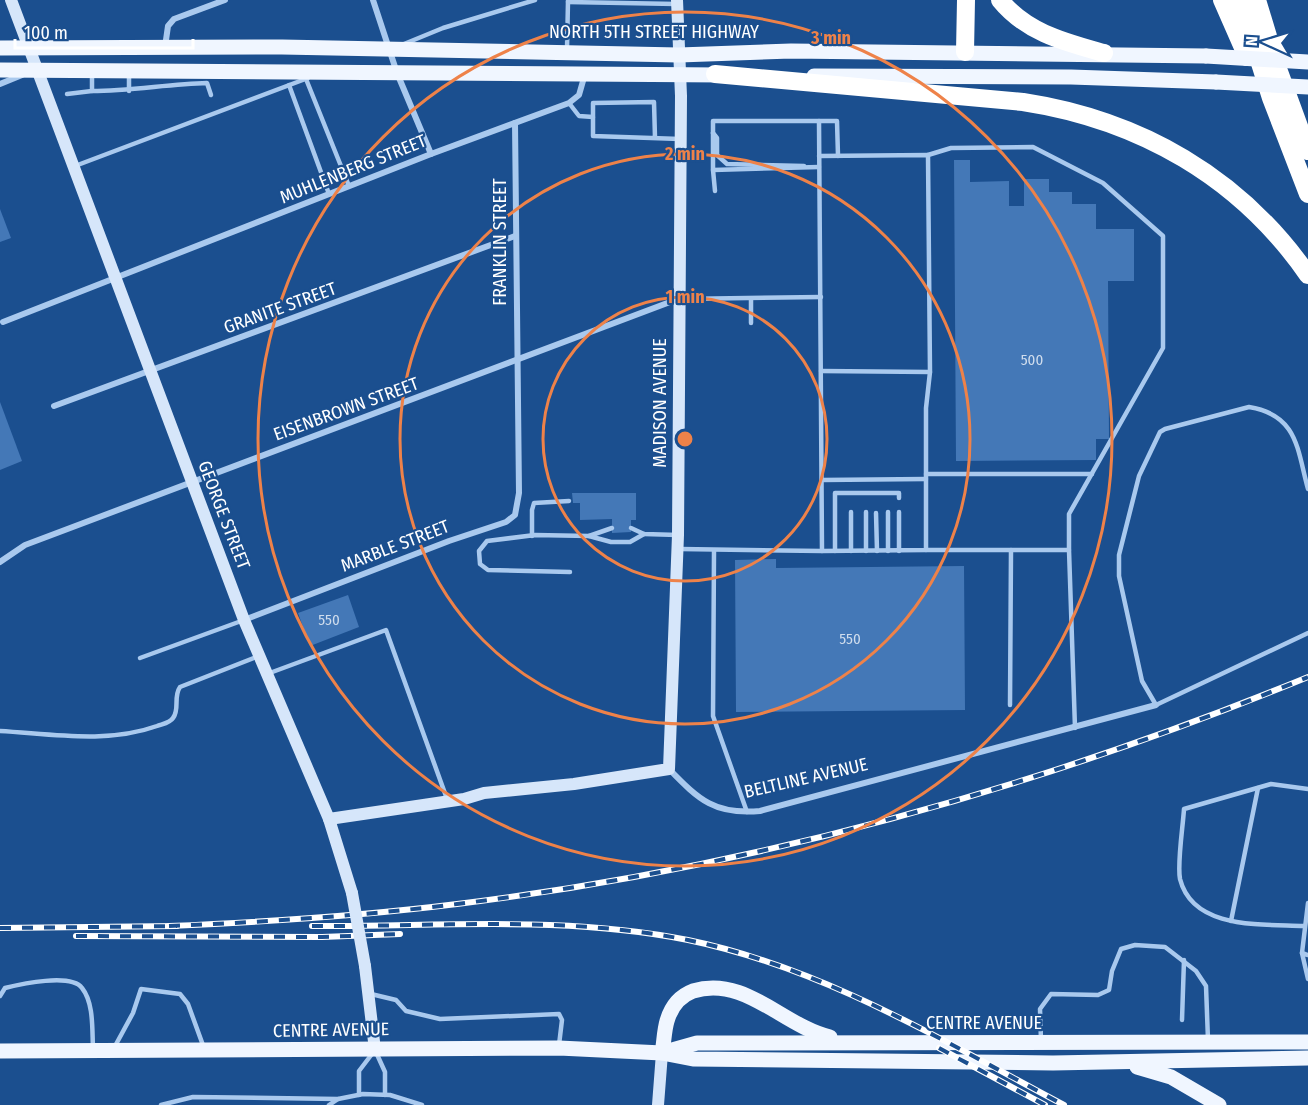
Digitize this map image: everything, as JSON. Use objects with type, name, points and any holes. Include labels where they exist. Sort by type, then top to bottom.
[{"type":"highway","points":[[965,52],[966,0]]},
{"type":"highway","points":[[1000,0],[1019,19],[1039,31],[1104,53]]},
{"type":"highway","points":[[1222,0],[1242,47],[1280,123]]},
{"type":"highway","points":[[1240,0],[1280,123],[1308,194]]},
{"type":"highway","points":[[1257,0],[1277,66],[1308,151]]},
{"type":"highway","points":[[715,74],[1023,102],[1107,121],[1168,148],[1220,182],[1268,225],[1308,275]]},
{"type":"main road","name":"NORTH 5TH STREET HIGHWAY","points":[[0,48],[390,50],[679,55],[791,51],[1104,53],[1308,62]]},
{"type":"main road","points":[[965,52],[976,77]]},
{"type":"main road","points":[[0,70],[158,70],[195,77],[329,70],[398,73],[976,77],[1216,82],[1308,87]]},
{"type":"main road","points":[[662,1053],[667,1022],[678,1001],[692,992],[716,988],[745,994],[810,1032],[859,1043]]},
{"type":"main road","name":"CENTRE AVENUE","points":[[662,1053],[697,1043],[1308,1042]]},
{"type":"main road","name":"CENTRE AVENUE","points":[[0,1051],[375,1050],[399,1047],[559,1048],[662,1053],[693,1059],[1119,1062],[1308,1058]]},
{"type":"main road","points":[[1119,1062],[1171,1077],[1219,1105]]},
{"type":"street","name":"GEORGE STREET","points":[[11,0],[244,620],[329,819],[352,893],[365,966],[375,1050]]},
{"type":"street","points":[[165,48],[168,26],[174,19],[225,0]]},
{"type":"street","points":[[373,0],[398,73],[431,154]]},
{"type":"street","name":"MADISON AVENUE","points":[[669,769],[678,535],[680,74],[676,2]]},
{"type":"street","points":[[0,84],[36,70]]},
{"type":"street","points":[[568,103],[579,95],[585,73]]},
{"type":"street","name":"MUHLENBERG STREET","points":[[3,321],[568,103]]},
{"type":"street","name":"FRANKLIN STREET","points":[[515,123],[516,362]]},
{"type":"street","name":"GRANITE STREET","points":[[54,406],[515,236]]},
{"type":"street","name":"EISENBROWN STREET","points":[[0,562],[25,545],[516,362],[678,299]]},
{"type":"street","name":"MARBLE STREET","points":[[244,620],[449,541],[506,522],[515,514],[519,493],[516,362]]},
{"type":"street","name":"BELTLINE AVENUE","points":[[669,769],[696,797],[721,809],[747,812],[1156,705]]},
{"type":"street","points":[[329,819],[448,802],[484,793],[574,784],[669,769]]},
{"type":"street","points":[[658,1105],[662,1053]]},
{"type":"lane","points":[[390,50],[443,28],[535,0]]},
{"type":"lane","points":[[567,52],[568,1],[676,2]]},
{"type":"lane","points":[[92,70],[92,91]]},
{"type":"lane","points":[[129,70],[129,91]]},
{"type":"lane","points":[[158,70],[158,86]]},
{"type":"lane","points":[[75,166],[329,70]]},
{"type":"lane","points":[[67,94],[129,91],[195,77],[207,83],[211,95]]},
{"type":"lane","points":[[306,79],[349,186]]},
{"type":"lane","points":[[289,86],[329,194]]},
{"type":"lane","points":[[655,138],[654,102],[593,103],[593,136],[680,139]]},
{"type":"lane","points":[[568,103],[579,117],[593,117]]},
{"type":"lane","points":[[716,191],[713,170],[713,121],[837,121],[838,156]]},
{"type":"lane","points":[[819,121],[822,551]]},
{"type":"lane","points":[[713,133],[717,138],[717,155],[728,164],[795,164],[809,168]]},
{"type":"lane","points":[[819,156],[928,155],[951,148],[1033,147],[1103,183],[1163,236],[1163,348],[1069,514],[1075,728]]},
{"type":"lane","points":[[926,550],[927,408],[930,372],[928,155]]},
{"type":"lane","points":[[713,170],[819,167]]},
{"type":"lane","points":[[678,299],[751,300],[821,297]]},
{"type":"lane","points":[[751,300],[751,323]]},
{"type":"lane","points":[[821,371],[930,372]]},
{"type":"lane","points":[[1308,489],[1292,430],[1284,422],[1262,410],[1249,407],[1160,432],[1139,476],[1119,555],[1119,576],[1142,681],[1156,705],[1308,633]]},
{"type":"lane","points":[[822,480],[1092,474]]},
{"type":"lane","points":[[853,495],[856,480]]},
{"type":"lane","points":[[835,551],[835,493],[866,496],[899,493],[899,498]]},
{"type":"lane","points":[[532,536],[534,503],[569,501]]},
{"type":"lane","points":[[851,512],[851,551]]},
{"type":"lane","points":[[866,512],[866,551]]},
{"type":"lane","points":[[888,512],[888,551]]},
{"type":"lane","points":[[899,512],[899,551]]},
{"type":"lane","points":[[876,513],[877,551]]},
{"type":"lane","points":[[589,536],[612,528]]},
{"type":"lane","points":[[631,528],[644,534],[678,535]]},
{"type":"lane","points":[[570,572],[496,571],[480,564],[479,550],[487,542],[532,536],[589,536],[611,543],[630,542],[644,534]]},
{"type":"lane","points":[[677,549],[714,551],[1069,550]]},
{"type":"lane","points":[[1010,705],[1011,550]]},
{"type":"lane","points":[[714,551],[713,716],[747,812]]},
{"type":"lane","name":"MARBLE STREET","points":[[140,658],[244,620]]},
{"type":"lane","points":[[266,674],[386,630],[448,802]]},
{"type":"lane","points":[[0,731],[93,737],[115,736],[151,728],[171,721],[174,717],[177,692],[180,687],[259,656]]},
{"type":"lane","points":[[1304,926],[1221,921],[1192,902],[1180,878],[1184,809],[1271,784],[1308,789]]},
{"type":"lane","points":[[1231,921],[1258,788]]},
{"type":"lane","points":[[1308,903],[1304,926],[1308,979]]},
{"type":"lane","points":[[1041,1042],[1040,1009],[1051,994],[1098,994],[1109,990],[1112,971],[1121,949],[1135,945],[1164,947],[1196,971],[1206,986],[1208,1042]]},
{"type":"lane","points":[[1182,1020],[1184,960]]},
{"type":"lane","points":[[0,996],[5,988],[32,982],[74,982],[83,988],[90,1010],[94,1051]]},
{"type":"lane","points":[[112,1051],[133,1013],[141,989],[180,994],[185,998],[205,1051]]},
{"type":"lane","points":[[368,993],[396,1000],[406,1011],[440,1019],[560,1014],[562,1020],[559,1048]]},
{"type":"lane","points":[[359,1095],[359,1071],[375,1050],[385,1072],[385,1095]]},
{"type":"lane","points":[[161,1105],[179,1098],[193,1097],[338,1099],[359,1095],[385,1095],[423,1105]]},
{"type":"lane","points":[[329,1105],[338,1099]]},
{"type":"building","points":[[954,160],[970,160],[970,182],[1009,181],[1009,206],[1024,206],[1024,179],[1049,179],[1049,192],[1072,192],[1072,204],[1096,204],[1096,229],[1134,229],[1134,281],[1108,281],[1109,439],[1096,439],[1096,460],[956,461]]},
{"type":"building","points":[[0,209],[11,238],[0,242]]},
{"type":"building","points":[[0,402],[22,461],[0,470]]},
{"type":"building","points":[[572,493],[636,493],[636,520],[631,520],[631,532],[612,533],[612,519],[580,520],[580,503],[573,503]]},
{"type":"building","points":[[776,559],[776,568],[964,566],[965,710],[736,712],[735,560]]},
{"type":"building","points":[[348,595],[359,627],[310,646],[298,613]]},
{"type":"railway","points":[[169,926],[313,918],[457,904],[566,889],[783,846],[996,789],[1101,755],[1308,677]]},
{"type":"railway","points":[[312,926],[548,925],[642,932],[688,940],[738,953],[835,988],[928,1032],[1064,1105]]},
{"type":"railway","points":[[0,928],[177,926]]},
{"type":"railway","points":[[76,936],[322,937],[400,934]]},
{"type":"railway","points":[[939,1048],[1045,1105]]}]
